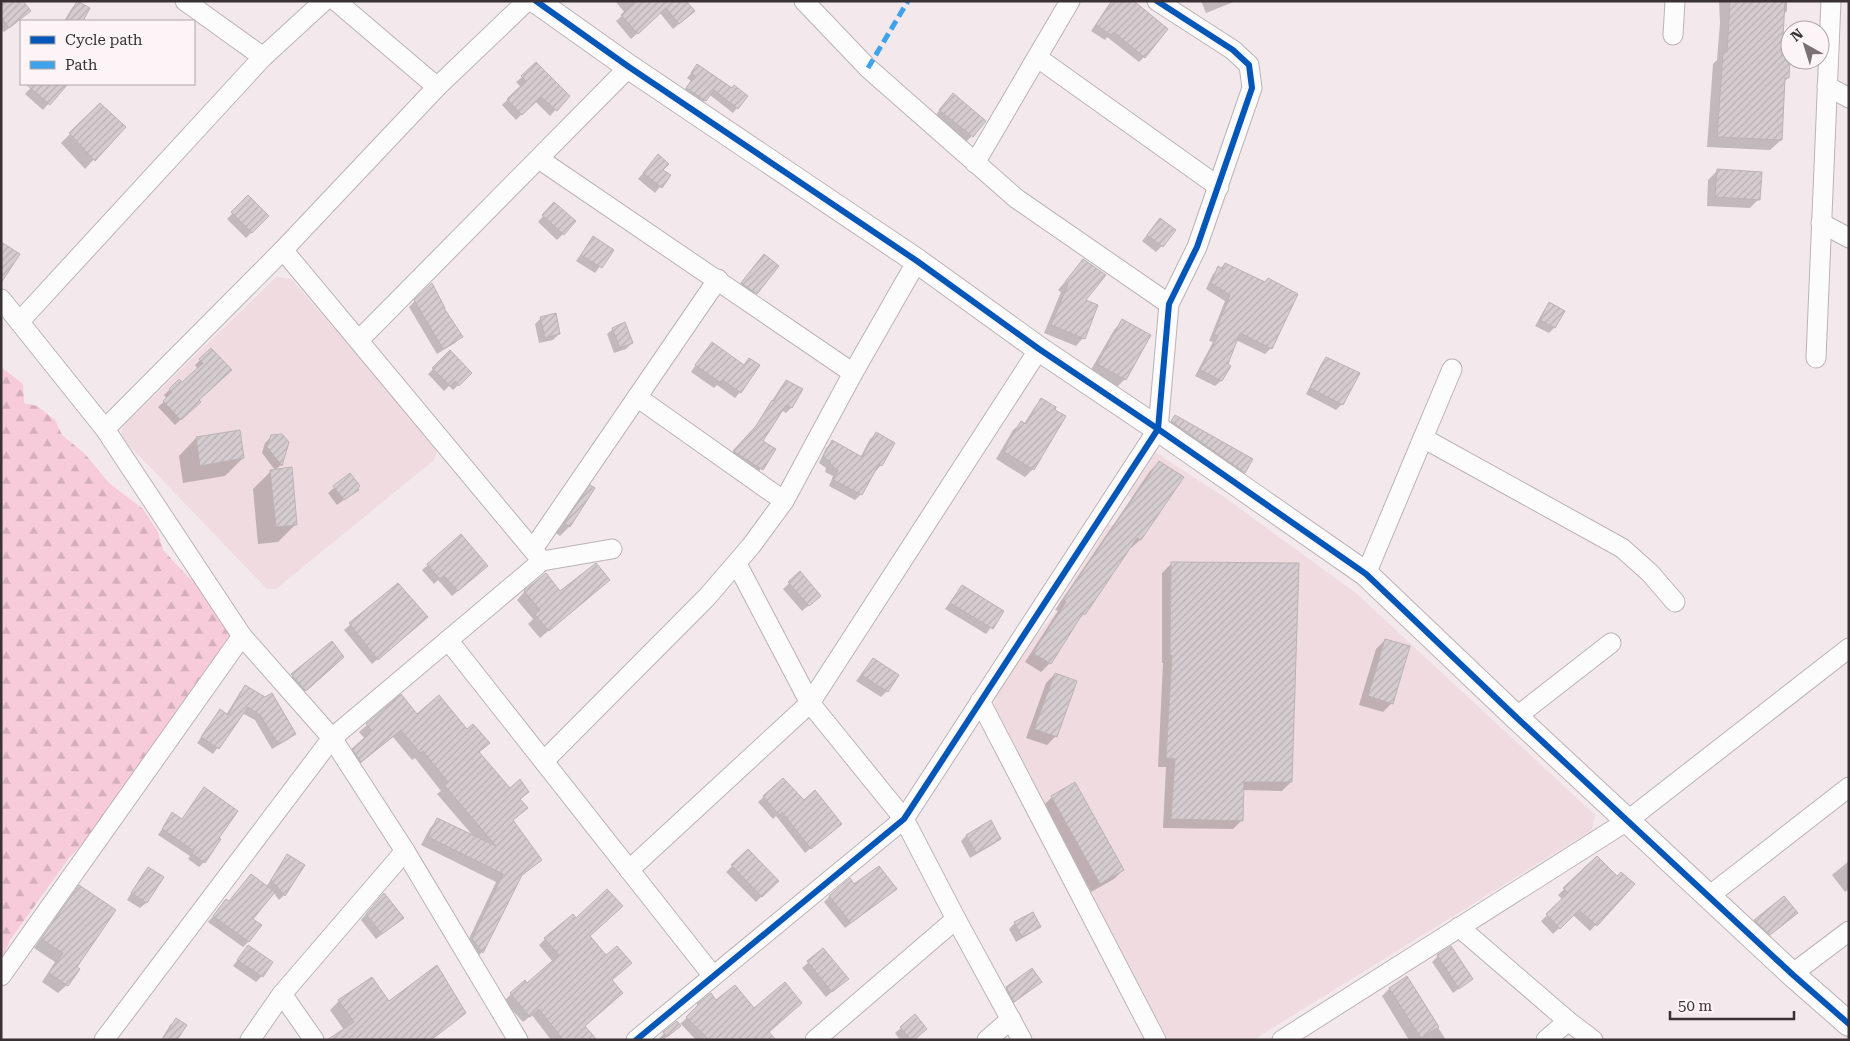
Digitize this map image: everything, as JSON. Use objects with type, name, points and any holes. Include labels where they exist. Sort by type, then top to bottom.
[{"type":"street","points":[[185,1],[263,56]]},
{"type":"street","points":[[20,321],[263,56],[324,1]]},
{"type":"street","points":[[336,1],[437,87]]},
{"type":"street","points":[[105,429],[283,250],[437,87],[527,1]]},
{"type":"street","points":[[536,1],[629,67],[917,261],[1039,349],[1158,429],[1366,574],[1516,717],[1792,974],[1849,1024]]},
{"type":"street","points":[[804,1],[868,68],[1017,199],[1169,304]]},
{"type":"street","points":[[975,162],[1070,1]]},
{"type":"street","points":[[636,1040],[904,819],[1158,429],[1169,304],[1197,247],[1252,88],[1249,65],[1233,50],[1157,1]]},
{"type":"street","points":[[1673,36],[1675,1]]},
{"type":"street","points":[[1816,358],[1831,1]]},
{"type":"street","points":[[1038,58],[1219,187]]},
{"type":"street","points":[[359,340],[629,67]]},
{"type":"street","points":[[1827,86],[1849,98]]},
{"type":"street","points":[[539,158],[853,373]]},
{"type":"street","points":[[1821,223],[1849,238]]},
{"type":"street","points":[[283,250],[537,555]]},
{"type":"street","points":[[544,761],[707,597],[737,564],[784,501],[853,373],[917,261]]},
{"type":"street","points":[[104,1040],[332,738],[448,640],[537,555],[637,397],[718,279]]},
{"type":"street","points":[[1,299],[105,429],[242,636],[332,738],[404,851],[518,1040]]},
{"type":"street","points":[[629,870],[810,703],[1039,349]]},
{"type":"street","points":[[1366,574],[1452,369]]},
{"type":"street","points":[[637,397],[784,501]]},
{"type":"street","points":[[1423,438],[1622,548],[1650,574],[1675,602]]},
{"type":"street","points":[[537,555],[612,549]]},
{"type":"street","points":[[737,564],[810,703],[904,819],[1022,1040]]},
{"type":"street","points":[[1,976],[242,636]]},
{"type":"street","points":[[448,640],[714,976]]},
{"type":"street","points":[[1516,717],[1611,643]]},
{"type":"street","points":[[1282,1040],[1309,1033],[1459,927],[1627,820],[1849,648]]},
{"type":"street","points":[[980,701],[1156,1040]]},
{"type":"street","points":[[1709,896],[1849,787]]},
{"type":"street","points":[[250,1040],[282,994],[404,851]]},
{"type":"street","points":[[815,1040],[956,919]]},
{"type":"street","points":[[1459,927],[1568,1021],[1593,1040]]},
{"type":"street","points":[[1792,974],[1849,931]]},
{"type":"street","points":[[282,994],[314,1040]]},
{"type":"street","points":[[987,1040],[1011,1019]]},
{"type":"street","points":[[1546,1040],[1568,1021]]},
{"type":"shaded area","points":[[276,277],[291,279],[438,447],[434,460],[276,589],[267,589],[121,437],[123,426]]},
{"type":"shaded area","points":[[1152,450],[1224,497],[1357,594],[1595,815],[1592,830],[1253,1040],[1168,1040],[994,705],[1006,663],[1019,657],[1061,606],[1059,603],[1109,525],[1116,525],[1133,499],[1124,493]]},
{"type":"green space","points":[[1,367],[23,384],[24,403],[37,406],[55,420],[62,435],[84,453],[109,483],[143,509],[158,532],[163,550],[189,578],[207,587],[230,635],[225,652],[200,678],[157,751],[138,766],[95,830],[69,858],[10,940],[1,962]]},
{"type":"building","points":[[1,1],[23,1],[31,11],[9,28],[1,17]]},
{"type":"building","points":[[77,1],[90,8],[84,20],[67,20]]},
{"type":"building","points":[[636,1],[686,1],[695,11],[679,24],[666,8],[638,34],[621,15]]},
{"type":"building","points":[[1112,1],[1134,1],[1168,29],[1145,58],[1114,32],[1111,35],[1096,25]]},
{"type":"building","points":[[1730,1],[1785,1],[1784,20],[1780,20],[1780,70],[1789,70],[1789,78],[1785,78],[1782,140],[1717,137],[1723,52],[1727,52]]},
{"type":"building","points":[[536,62],[570,96],[557,111],[541,97],[522,115],[507,99],[526,81],[521,76]]},
{"type":"building","points":[[697,64],[732,88],[734,85],[748,96],[738,109],[714,90],[706,101],[686,88],[695,76],[691,73]]},
{"type":"building","points":[[27,85],[67,85],[50,105]]},
{"type":"building","points":[[953,93],[986,121],[973,137],[939,110]]},
{"type":"building","points":[[100,103],[126,127],[95,161],[69,133]]},
{"type":"building","points":[[658,154],[669,164],[663,170],[671,175],[662,188],[643,173]]},
{"type":"building","points":[[1717,169],[1762,172],[1760,200],[1715,197]]},
{"type":"building","points":[[248,195],[269,216],[252,233],[231,212]]},
{"type":"building","points":[[554,202],[576,221],[564,235],[542,215]]},
{"type":"building","points":[[1160,218],[1176,230],[1163,247],[1147,235]]},
{"type":"building","points":[[593,236],[614,250],[602,268],[581,255]]},
{"type":"building","points":[[1,242],[20,254],[1,283]]},
{"type":"building","points":[[764,254],[779,266],[757,294],[741,283]]},
{"type":"building","points":[[1083,259],[1106,275],[1086,300],[1098,305],[1085,339],[1051,325],[1068,284],[1065,282]]},
{"type":"building","points":[[1225,263],[1265,282],[1268,278],[1298,294],[1272,349],[1240,333],[1228,364],[1231,366],[1222,381],[1200,370],[1218,336],[1214,335],[1230,295],[1211,283],[1218,266],[1222,269]]},
{"type":"building","points":[[432,283],[444,308],[463,337],[443,349],[414,300]]},
{"type":"building","points":[[1549,302],[1565,311],[1555,328],[1540,320]]},
{"type":"building","points":[[556,313],[560,334],[545,338],[540,317]]},
{"type":"building","points":[[1122,319],[1151,335],[1126,380],[1097,364]]},
{"type":"building","points":[[625,322],[633,343],[620,348],[612,328]]},
{"type":"building","points":[[712,342],[744,365],[749,358],[760,365],[741,393],[723,380],[721,383],[695,365]]},
{"type":"building","points":[[211,348],[232,370],[199,400],[201,402],[181,420],[163,401],[172,392],[169,389],[179,379],[182,382],[203,363],[199,359]]},
{"type":"building","points":[[450,350],[472,373],[459,386],[455,381],[450,386],[432,368]]},
{"type":"building","points":[[1326,357],[1360,373],[1343,405],[1310,388]]},
{"type":"building","points":[[786,380],[803,389],[792,408],[786,405],[763,441],[776,449],[763,470],[733,451],[756,426]]},
{"type":"building","points":[[1041,398],[1056,407],[1055,410],[1066,416],[1034,470],[1003,451],[1021,421],[1026,424]]},
{"type":"building","points":[[1175,415],[1253,459],[1245,473],[1171,421]]},
{"type":"building","points":[[240,430],[244,458],[200,466],[196,437]]},
{"type":"building","points":[[876,432],[895,443],[882,466],[879,464],[862,495],[833,480],[838,470],[823,457],[832,440],[862,457]]},
{"type":"building","points":[[282,434],[289,442],[282,466],[267,447],[271,435]]},
{"type":"building","points":[[1159,461],[1184,477],[1141,540],[1137,538],[1085,615],[1083,613],[1051,664],[1033,653],[1066,602],[1063,600]]},
{"type":"building","points":[[292,467],[297,525],[276,527],[270,470]]},
{"type":"building","points":[[350,473],[360,486],[359,490],[344,500],[333,486]]},
{"type":"building","points":[[590,485],[595,488],[570,527],[564,523]]},
{"type":"building","points":[[461,534],[488,566],[458,591],[444,576],[440,579],[427,564]]},
{"type":"building","points":[[1171,562],[1299,563],[1292,782],[1244,782],[1243,821],[1171,819],[1175,759],[1166,758],[1172,655],[1170,655]]},
{"type":"building","points":[[596,563],[610,580],[549,631],[535,615],[540,610],[524,591],[546,573],[560,591]]},
{"type":"building","points":[[800,571],[821,596],[809,606],[788,582]]},
{"type":"building","points":[[398,583],[428,617],[378,660],[349,623]]},
{"type":"building","points":[[962,585],[1004,611],[993,629],[950,603]]},
{"type":"building","points":[[1385,639],[1410,646],[1393,704],[1368,696]]},
{"type":"building","points":[[332,641],[344,657],[306,691],[291,674]]},
{"type":"building","points":[[873,658],[899,675],[888,692],[861,675]]},
{"type":"building","points":[[1055,673],[1077,681],[1057,737],[1034,729]]},
{"type":"building","points":[[245,685],[265,697],[272,693],[296,734],[278,744],[260,715],[248,707],[219,749],[201,737],[220,709],[228,715]]},
{"type":"building","points":[[401,694],[417,714],[439,695],[467,729],[473,724],[490,743],[479,752],[510,788],[520,779],[529,792],[520,799],[528,808],[513,820],[542,860],[522,875],[483,953],[472,939],[503,874],[428,837],[437,818],[496,846],[444,785],[448,782],[423,751],[420,753],[401,730],[361,762],[352,749],[372,731],[366,724]]},
{"type":"building","points":[[783,778],[804,800],[815,790],[842,824],[811,849],[782,812],[779,815],[763,796]]},
{"type":"building","points":[[1075,782],[1124,870],[1100,884],[1051,796]]},
{"type":"building","points":[[204,787],[238,811],[219,838],[221,839],[205,863],[192,854],[194,851],[162,829],[172,812],[182,819]]},
{"type":"building","points":[[991,820],[1001,839],[976,853],[966,835]]},
{"type":"building","points":[[748,849],[779,881],[762,897],[731,865]]},
{"type":"building","points":[[287,854],[305,865],[285,896],[271,880]]},
{"type":"building","points":[[1597,856],[1617,876],[1621,872],[1635,884],[1597,926],[1579,910],[1560,929],[1546,914],[1568,893],[1563,888]]},
{"type":"building","points":[[879,866],[897,889],[851,923],[829,896],[850,878],[854,884]]},
{"type":"building","points":[[148,867],[164,877],[147,903],[131,893]]},
{"type":"building","points":[[251,874],[275,892],[253,919],[262,925],[249,942],[213,916],[226,899],[229,901]]},
{"type":"building","points":[[79,885],[116,910],[77,967],[80,969],[68,986],[49,973],[63,953],[41,939]]},
{"type":"building","points":[[607,889],[623,906],[590,936],[606,955],[617,946],[632,963],[612,980],[623,993],[585,1026],[597,1040],[563,1040],[539,1009],[530,1017],[510,993],[525,980],[527,983],[559,955],[544,938],[573,914],[576,918]]},
{"type":"building","points":[[384,893],[404,918],[382,934],[366,914]]},
{"type":"building","points":[[1784,896],[1798,913],[1770,935],[1754,920]]},
{"type":"building","points":[[1033,912],[1041,927],[1022,937],[1014,922]]},
{"type":"building","points":[[248,945],[273,962],[263,977],[237,960]]},
{"type":"building","points":[[1451,946],[1473,979],[1459,989],[1437,955]]},
{"type":"building","points":[[823,948],[849,979],[832,992],[807,961]]},
{"type":"building","points":[[437,965],[466,1013],[431,1040],[327,1040],[354,1022],[338,1000],[372,977],[389,1001]]},
{"type":"building","points":[[1032,968],[1042,982],[1014,1002],[1006,987]]},
{"type":"building","points":[[1407,976],[1439,1027],[1421,1038],[1389,988]]},
{"type":"building","points":[[785,982],[802,1003],[769,1032],[776,1040],[709,1040],[686,1017],[697,1004],[711,993],[716,1000],[735,985],[754,1008]]},
{"type":"building","points":[[915,1014],[927,1029],[914,1040],[911,1040],[900,1027]]},
{"type":"building","points":[[176,1018],[187,1025],[177,1040],[162,1040]]},
{"type":"building","points":[[677,1021],[681,1026],[667,1037],[663,1032]]},
{"type":"marked path","points":[[868,68],[908,1]]},
{"type":"cycle path","points":[[536,1],[629,67],[917,261],[1039,349],[1158,429],[1366,574],[1516,717],[1792,974],[1849,1024]]},
{"type":"cycle path","points":[[636,1040],[904,819],[1158,429],[1169,304],[1197,247],[1252,88],[1249,65],[1233,50],[1157,1]]}]
